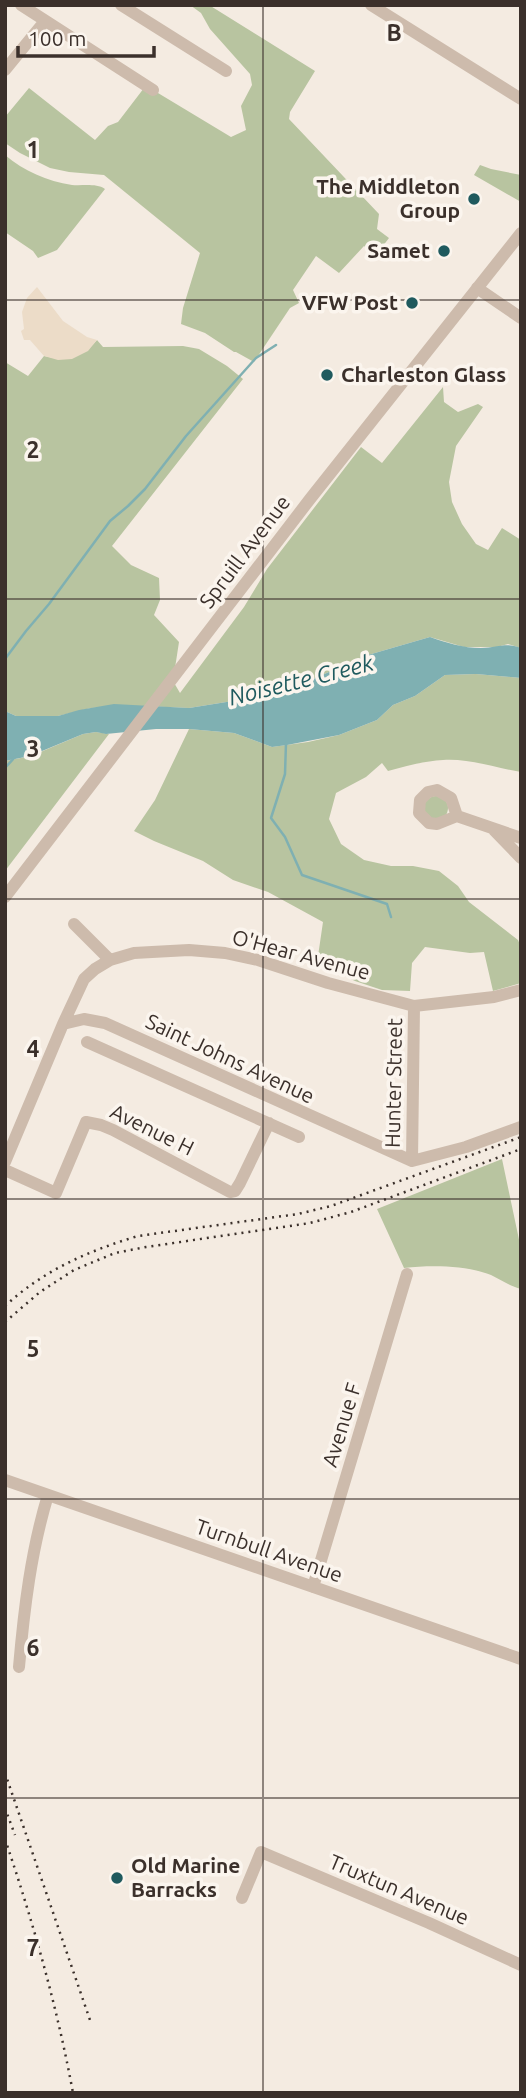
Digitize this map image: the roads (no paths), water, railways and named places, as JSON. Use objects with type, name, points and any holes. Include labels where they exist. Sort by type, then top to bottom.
[{"type":"street","points":[[21,5],[153,90]]},
{"type":"street","points":[[121,5],[226,71]]},
{"type":"street","points":[[371,5],[521,99]]},
{"type":"street","points":[[5,70],[45,21]]},
{"type":"street","name":"Spruill Avenue","points":[[5,897],[310,499],[521,233]]},
{"type":"street","points":[[477,288],[520,317]]},
{"type":"street","points":[[457,817],[521,838]]},
{"type":"street","points":[[494,830],[521,858]]},
{"type":"street","points":[[74,924],[110,960]]},
{"type":"street","name":"O'Hear Avenue","points":[[63,1024],[84,979],[95,969],[110,960],[152,951],[225,953],[258,960],[328,983],[414,1006],[494,997],[521,990]]},
{"type":"street","name":"Hunter Street","points":[[412,1161],[414,1006]]},
{"type":"street","name":"Saint Johns Avenue","points":[[63,1024],[84,1019],[105,1023],[412,1161]]},
{"type":"street","points":[[5,1162],[63,1024]]},
{"type":"street","points":[[87,1042],[299,1137]]},
{"type":"street","name":"Avenue H","points":[[5,1170],[56,1193],[86,1122],[113,1130],[230,1192],[235,1191],[240,1183],[269,1123]]},
{"type":"street","points":[[412,1161],[466,1147],[521,1127]]},
{"type":"street","name":"Avenue F","points":[[313,1587],[407,1274]]},
{"type":"street","name":"Turnbull Avenue","points":[[5,1480],[521,1659]]},
{"type":"street","points":[[19,1667],[24,1611],[39,1525],[48,1495]]},
{"type":"street","name":"Truxtun Avenue","points":[[242,1898],[261,1852],[521,1965]]},
{"type":"water","points":[[430,637],[468,647],[506,645],[521,648],[521,678],[476,674],[445,675],[415,696],[393,705],[377,720],[339,735],[287,745],[272,747],[234,733],[189,729],[106,734],[96,732],[83,734],[30,756],[5,761],[5,711],[16,716],[58,716],[114,704],[189,708],[258,697],[290,689],[368,655]]},
{"type":"waterway","points":[[5,659],[110,521],[145,489],[186,436],[256,358],[276,345]]},
{"type":"waterway","points":[[286,743],[285,774],[271,818],[285,837],[302,875],[387,904],[391,917]]},
{"type":"waterway","points":[[5,768],[15,757]]},
{"type":"railway","points":[[5,1306],[35,1282],[67,1263],[138,1236],[298,1214],[331,1206],[521,1137]]},
{"type":"railway","points":[[5,1322],[40,1292],[74,1270],[115,1253],[310,1223],[351,1212],[521,1149]]},
{"type":"railway","points":[[5,1773],[90,2020]]},
{"type":"railway","points":[[5,1808],[15,1835]]},
{"type":"railway","points":[[5,1839],[44,1964],[73,2093]]},
{"type":"place","name":"The Middleton Group","points":[[474,199]]},
{"type":"place","name":"Samet","points":[[444,251]]},
{"type":"place","name":"VFW Post","points":[[412,303]]},
{"type":"place","name":"Charleston Glass","points":[[327,375]]},
{"type":"place","name":"Old Marine Barracks","points":[[117,1878]]},
{"type":"water label","name":"Noisette Creek","points":[[301,680]]}]
